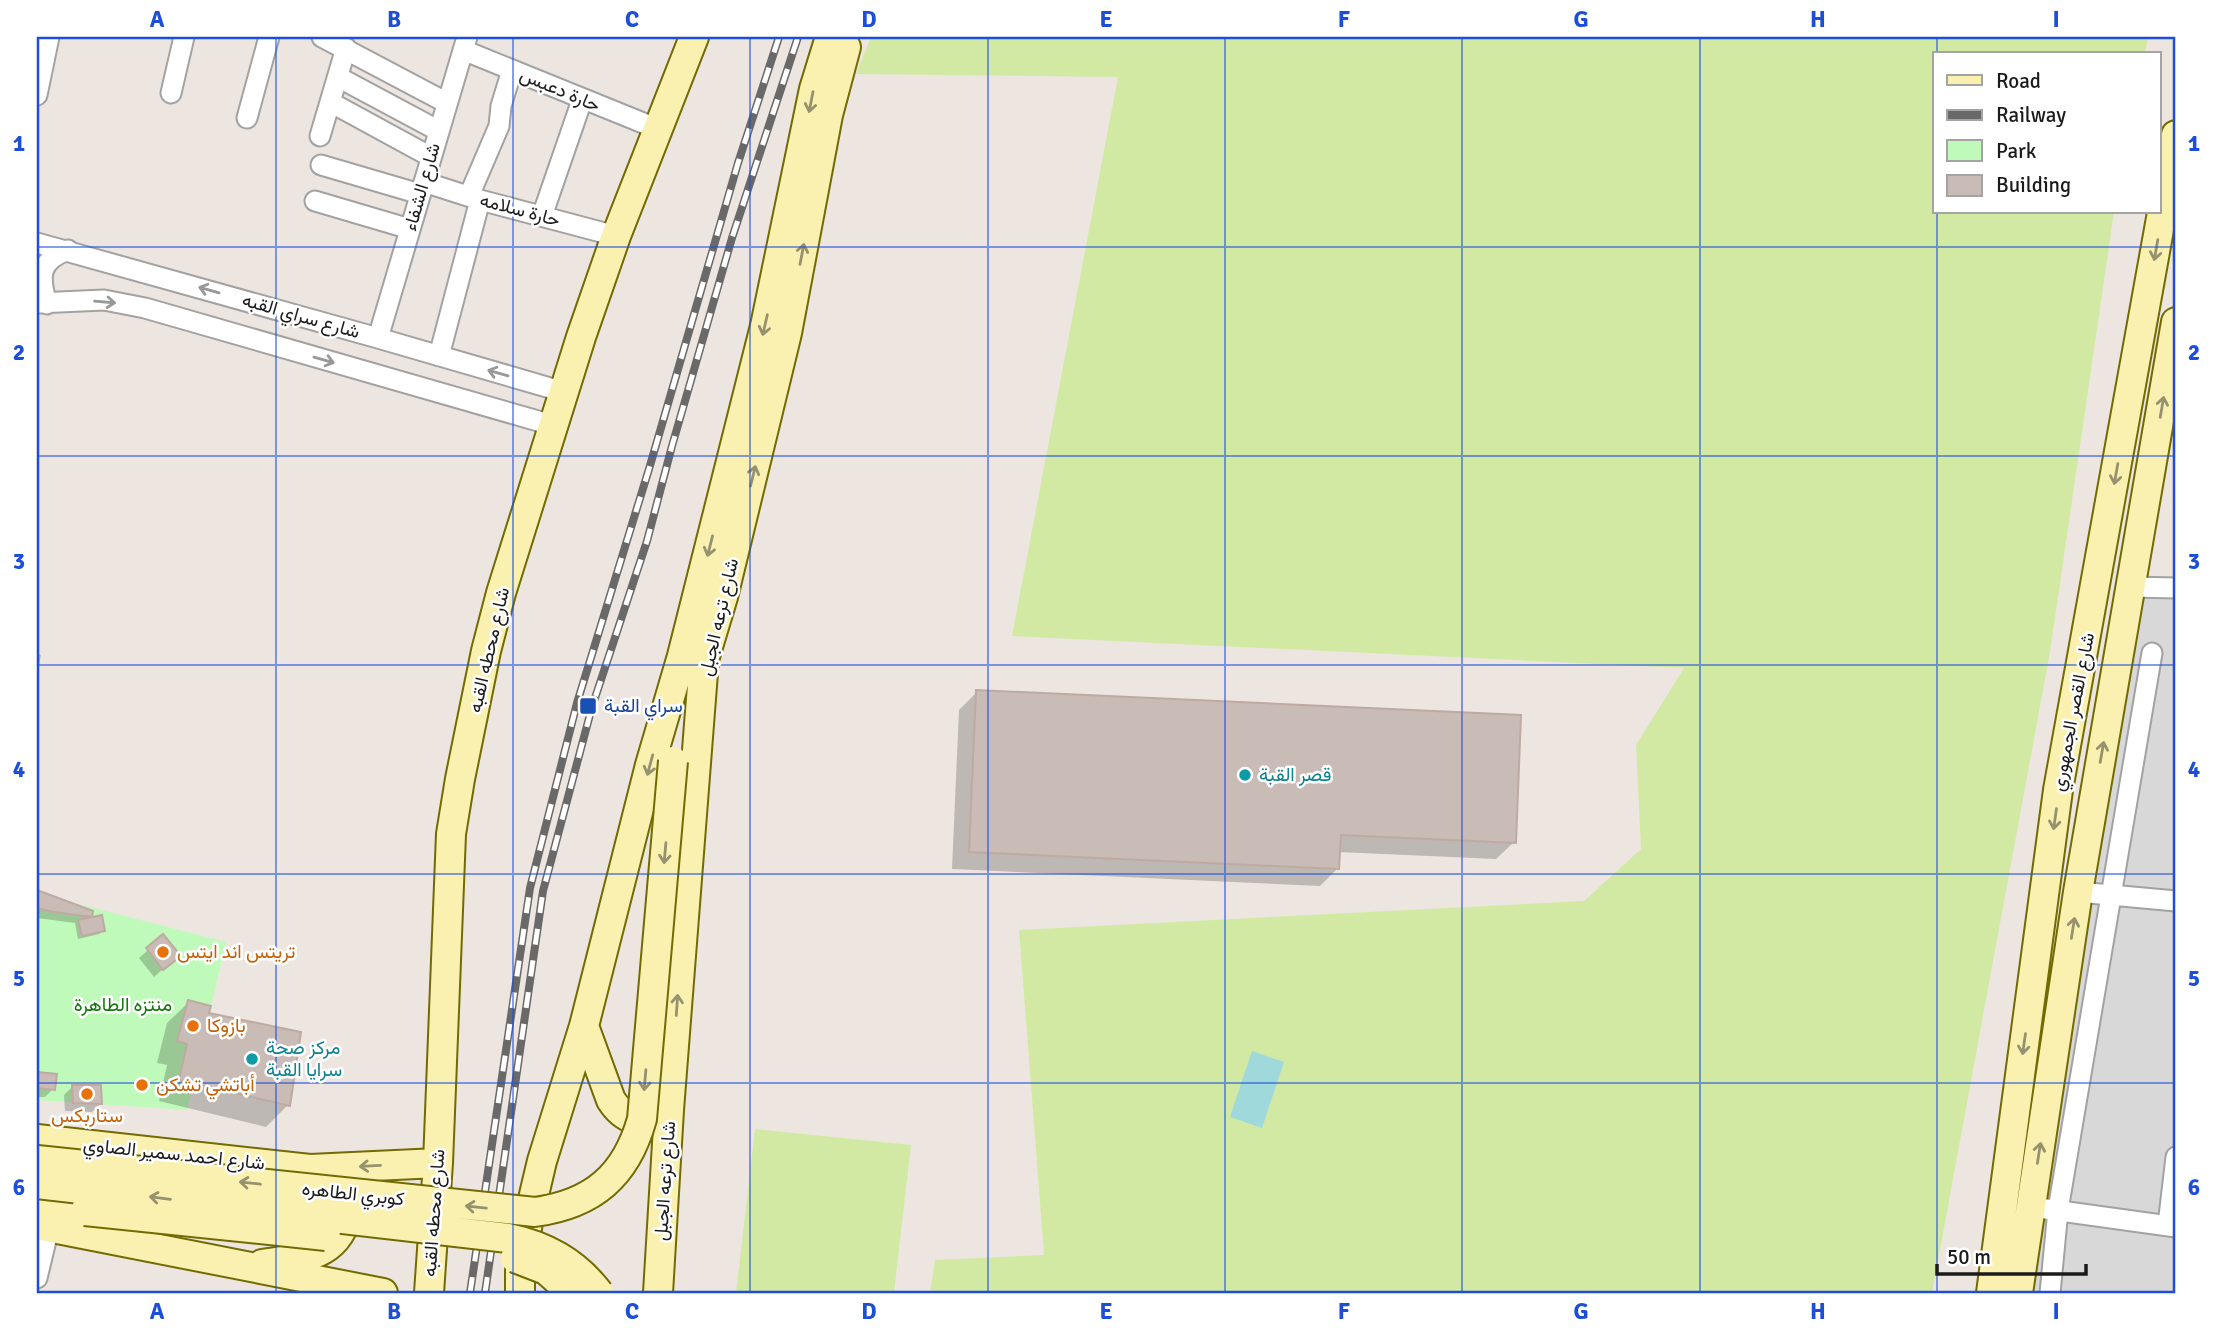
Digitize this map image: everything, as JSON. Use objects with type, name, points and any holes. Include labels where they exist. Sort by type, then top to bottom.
[{"type":"main road","name":"شارع محطه القبه","points":[[429,1293],[438,1163],[449,875],[455,809],[486,651],[552,425],[616,236],[694,37]]},
{"type":"main road","name":"شارع ترعه الجبل","points":[[520,1293],[520,1271],[529,1216],[542,1161],[584,1026],[650,765],[682,656],[765,326],[814,89],[830,37]]},
{"type":"main road","name":"شارع ترعه الجبل","points":[[658,1293],[669,1110],[704,660],[723,597],[788,333],[828,115],[850,37]]},
{"type":"main road","name":"شارع القصر الجمهوري","points":[[1991,1293],[2058,790],[2091,619],[2176,135]]},
{"type":"main road","name":"شارع القصر الجمهوري","points":[[2018,1293],[2045,1208],[2078,892],[2176,322]]},
{"type":"main road","name":"شارع ترعه الجبل","points":[[673,761],[682,656]]},
{"type":"main road","name":"كوبري الطاهره","points":[[37,1160],[524,1212],[556,1209],[596,1192],[626,1160],[642,1119],[673,761]]},
{"type":"main road","points":[[584,1026],[617,1110],[638,1121],[662,1118],[669,1110]]},
{"type":"main road","name":"شارع احمد سمير الصاوي","points":[[37,1139],[310,1169],[438,1163]]},
{"type":"main road","points":[[249,1267],[325,1250],[335,1242],[342,1231],[346,1218],[346,1204],[342,1192],[334,1181],[323,1173],[310,1169]]},
{"type":"main road","name":"كوبري الطاهره","points":[[37,1184],[529,1242],[568,1261],[599,1293]]},
{"type":"main road","points":[[41,1220],[85,1211],[500,1254],[524,1260],[546,1270],[572,1293]]},
{"type":"main road","points":[[41,1220],[249,1267],[383,1293]]},
{"type":"street","points":[[37,95],[49,37]]},
{"type":"street","points":[[171,93],[184,37]]},
{"type":"street","points":[[247,118],[269,37]]},
{"type":"street","points":[[320,136],[338,77],[333,41]]},
{"type":"street","points":[[333,41],[447,103]]},
{"type":"street","name":"حارة دعبس","points":[[465,43],[512,70],[658,130]]},
{"type":"street","name":"شارع الشفاء","points":[[377,338],[465,43]]},
{"type":"street","points":[[439,356],[475,198],[499,126],[501,106],[512,70]]},
{"type":"street","points":[[338,77],[439,131]]},
{"type":"street","points":[[542,216],[582,100]]},
{"type":"street","points":[[330,102],[431,157]]},
{"type":"street","name":"حارة سلامه","points":[[321,165],[475,198],[616,236]]},
{"type":"street","points":[[315,201],[410,229]]},
{"type":"street","name":"شارع سراي القبه","points":[[37,243],[564,392]]},
{"type":"street","points":[[42,304],[42,274],[47,261],[68,250]]},
{"type":"street","name":"شارع سراي القبه","points":[[42,304],[104,300],[145,308],[552,425]]},
{"type":"street","points":[[2131,587],[2176,588]]},
{"type":"street","points":[[2050,1293],[2045,1208],[2111,895],[2152,653]]},
{"type":"street","points":[[2078,892],[2176,901]]},
{"type":"street","points":[[2045,1208],[2172,1226],[2176,1157]]},
{"type":"street","points":[[37,1278],[41,1220]]},
{"type":"shaded area","points":[[2125,577],[2176,578],[2176,1293],[2019,1293]]},
{"type":"green space","points":[[871,37],[2148,37],[2145,52],[1933,52],[1933,214],[2114,214],[2050,652],[1932,1293],[930,1293],[935,1260],[1044,1255],[1019,930],[1584,901],[1641,849],[1636,745],[1684,668],[1012,636],[1118,77],[856,74]]},
{"type":"green space","name":"منتزه الطاهرة","points":[[37,890],[67,901],[226,942],[187,1110],[37,1100]]},
{"type":"green space","points":[[755,1129],[911,1145],[894,1293],[736,1293]]},
{"type":"water","points":[[1252,1051],[1284,1062],[1262,1128],[1230,1117]]},
{"type":"building","name":"قصر القبة","points":[[976,690],[1521,715],[1516,843],[1341,835],[1339,869],[969,852]]},
{"type":"building","points":[[37,890],[93,911],[92,917],[37,908]]},
{"type":"building","points":[[102,915],[105,931],[82,936],[78,920]]},
{"type":"building","name":"تريتس اند ايتس","points":[[163,934],[181,956],[163,970],[146,948]]},
{"type":"building","name":"مركز صحة سرايا القبة","points":[[188,1000],[211,1006],[209,1013],[301,1032],[290,1106],[179,1080],[187,1044],[177,1041]]},
{"type":"building","points":[[37,1072],[57,1074],[55,1090],[37,1088]]},
{"type":"building","name":"ستاربكس","points":[[72,1085],[101,1085],[102,1104],[73,1103]]},
{"type":"railway","points":[[470,1293],[530,888],[577,703],[649,469],[738,163],[779,37]]},
{"type":"railway","points":[[485,1293],[543,891],[592,707],[647,541],[732,238],[798,37]]},
{"type":"place","name":"سراي القبة","points":[[588,706]]},
{"type":"place","name":"قصر القبة","points":[[1245,775]]},
{"type":"place","name":"تريتس اند ايتس","points":[[163,952]]},
{"type":"place","name":"بازوكا","points":[[193,1026]]},
{"type":"place","name":"مركز صحة سرايا القبة","points":[[252,1059]]},
{"type":"place","name":"أباتشي تشكن","points":[[142,1085]]},
{"type":"place","name":"ستاربكس","points":[[87,1094]]}]
